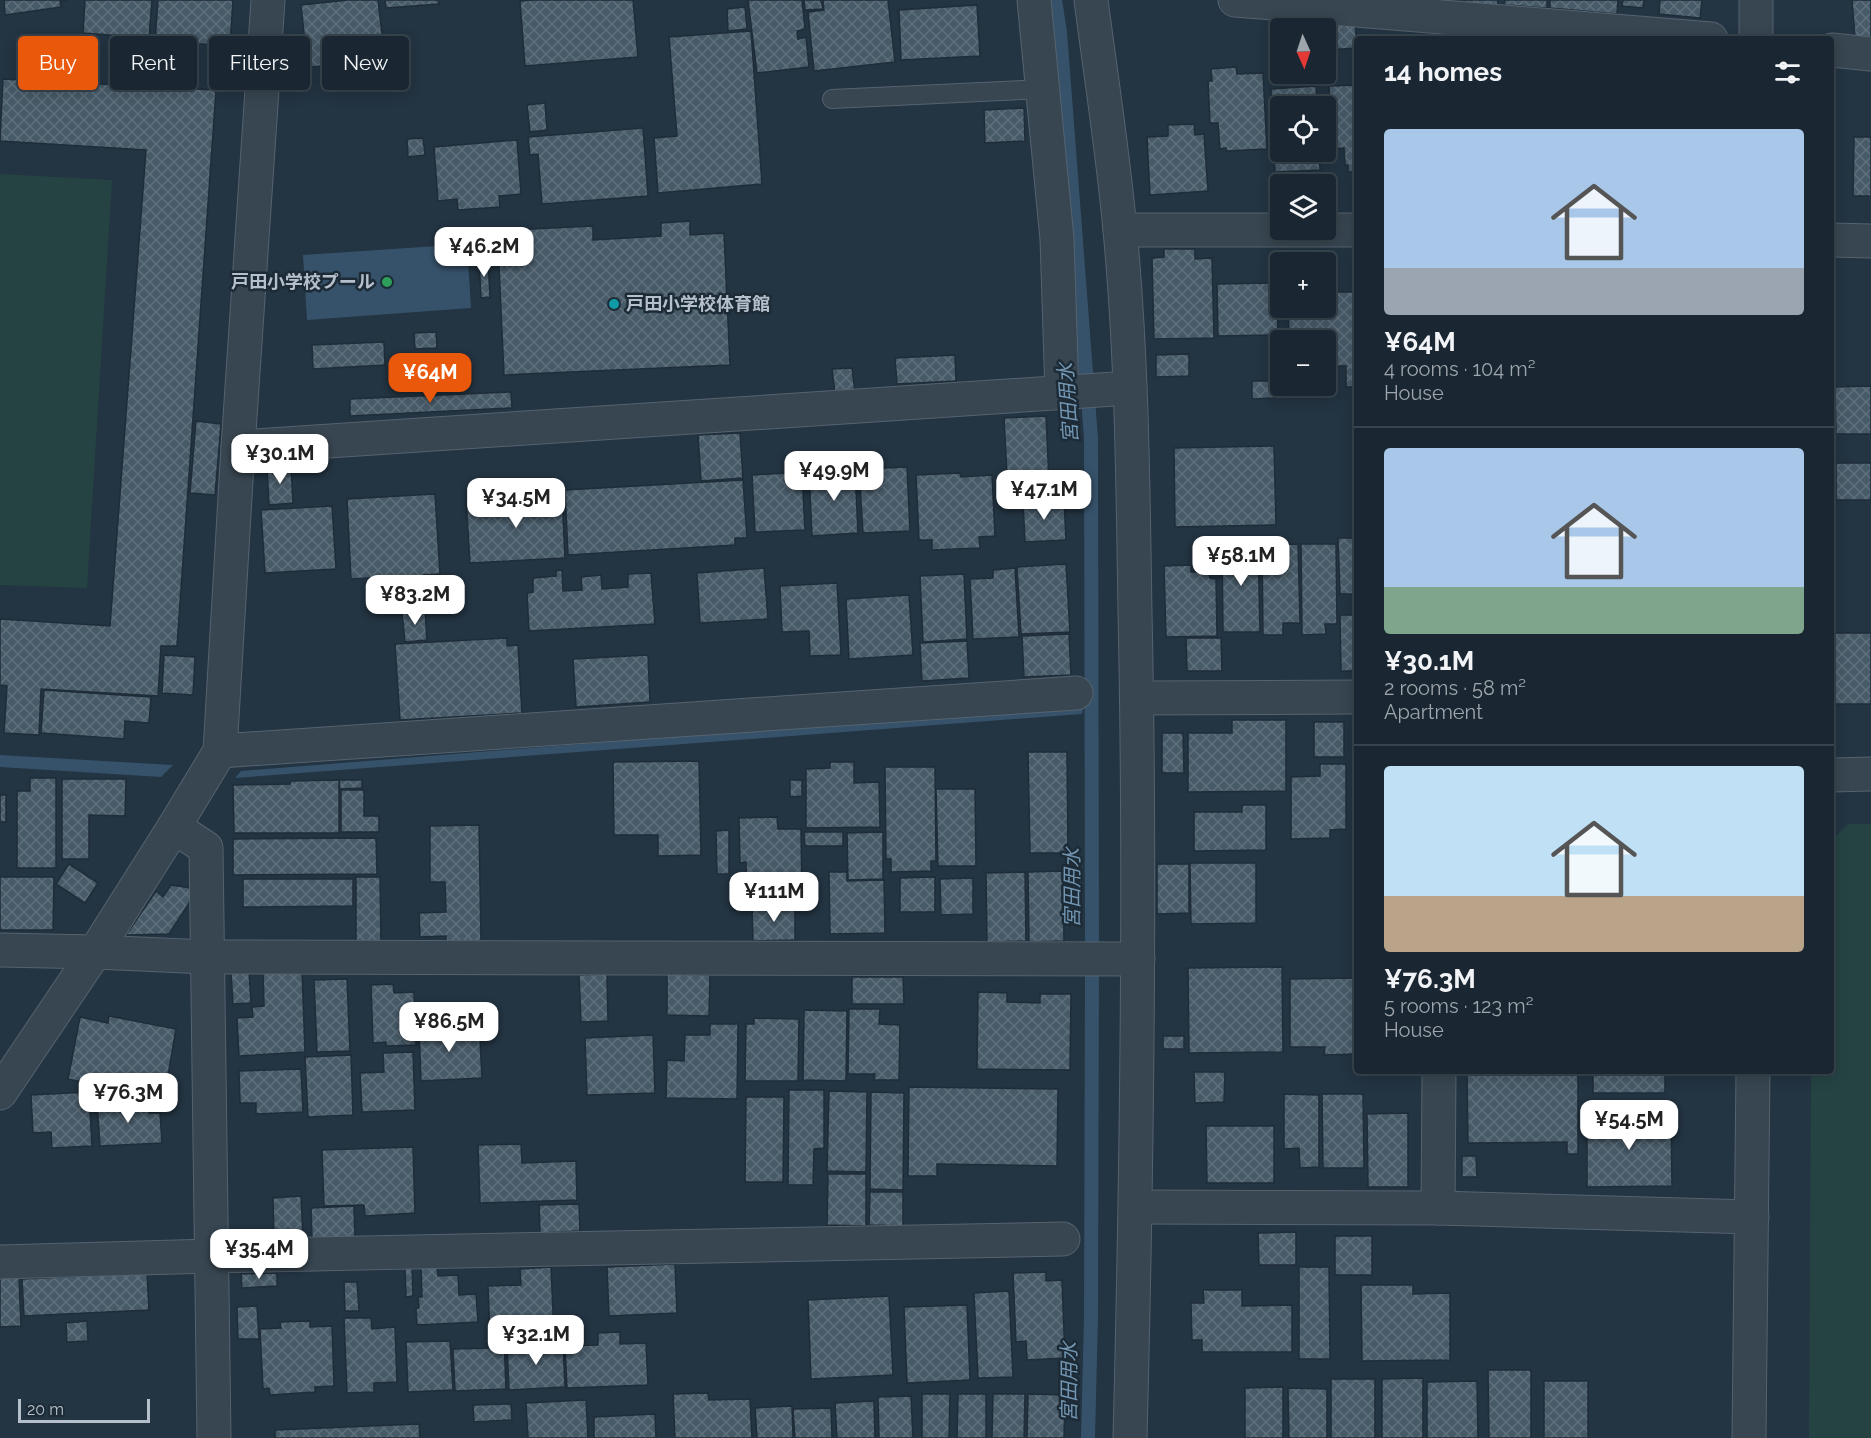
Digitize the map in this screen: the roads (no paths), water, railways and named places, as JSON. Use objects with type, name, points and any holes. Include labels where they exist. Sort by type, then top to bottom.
[{"type":"street","points":[[0,1094],[95,952],[220,751],[268,0]]},
{"type":"street","points":[[1034,0],[1057,239],[1076,392]]},
{"type":"street","points":[[1091,0],[1120,230],[1130,388],[1137,698],[1138,959],[1136,1207],[1130,1438]]},
{"type":"street","points":[[1235,0],[1674,36]]},
{"type":"street","points":[[1756,0],[1756,36]]},
{"type":"street","points":[[1834,50],[1871,54]]},
{"type":"street","points":[[1120,230],[1354,230]]},
{"type":"street","points":[[1834,240],[1871,241]]},
{"type":"street","points":[[238,447],[1130,388]]},
{"type":"street","points":[[220,751],[1076,693]]},
{"type":"street","points":[[1137,698],[1354,697]]},
{"type":"street","points":[[1834,775],[1871,774]]},
{"type":"street","points":[[174,827],[206,848],[214,1438]]},
{"type":"street","points":[[0,950],[207,957],[1138,959]]},
{"type":"street","points":[[1438,1074],[1438,1208]]},
{"type":"street","points":[[1749,1438],[1753,1074]]},
{"type":"street","points":[[1136,1207],[1438,1208],[1752,1217]]},
{"type":"street","points":[[0,1262],[1063,1239]]},
{"type":"lane","points":[[832,99],[1043,89]]},
{"type":"water","name":"戸田小学校プール","points":[[467,244],[471,308],[307,320],[303,255]]},
{"type":"water","points":[[1084,704],[1082,714],[235,778],[241,771]]},
{"type":"water","points":[[0,755],[173,765],[161,777],[0,767]]},
{"type":"waterway","name":"宮田用水","points":[[1055,0],[1060,32],[1091,438],[1092,949]]},
{"type":"waterway","name":"宮田用水","points":[[1088,1438],[1091,1317],[1092,966]]},
{"type":"place","name":"戸田小学校プール","points":[[387,282]]},
{"type":"place","name":"戸田小学校体育館","points":[[614,304]]}]
